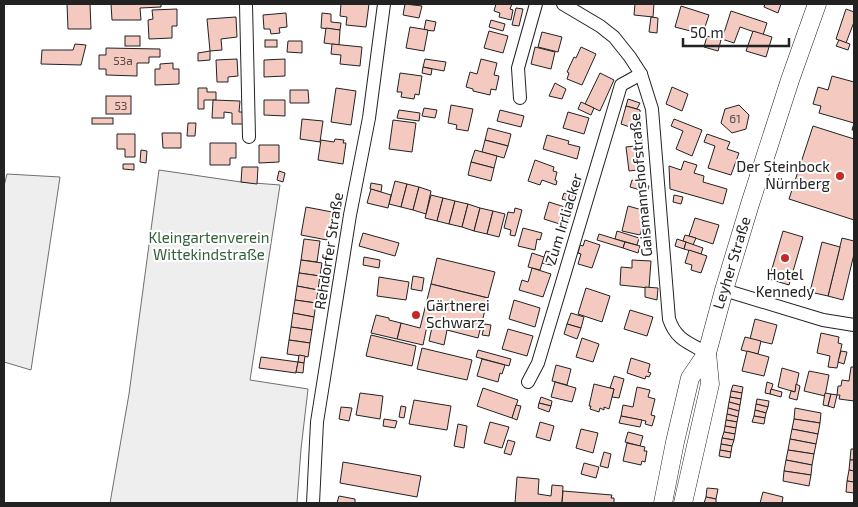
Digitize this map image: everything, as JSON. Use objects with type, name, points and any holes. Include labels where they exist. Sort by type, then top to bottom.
[{"type":"main road","name":"Leyher Straße","points":[[663,503],[690,378],[707,352],[724,290],[785,96],[817,4]]},
{"type":"main road","name":"Leyher Straße","points":[[684,503],[710,384],[707,352]]},
{"type":"street","points":[[246,4],[249,137]]},
{"type":"street","name":"Rehdorfer Straße","points":[[313,503],[317,422],[350,215],[369,118],[384,4]]},
{"type":"street","points":[[520,98],[518,68],[536,4]]},
{"type":"street","name":"Gaismannshofstraße","points":[[563,4],[600,26],[614,37],[630,57],[640,74],[652,108],[669,319],[672,329],[678,336],[707,352]]},
{"type":"street","name":"Zum Irrliacker","points":[[528,382],[538,363],[621,84],[640,74]]},
{"type":"street","points":[[724,290],[823,320],[854,324]]},
{"type":"green space","name":"Kleingartenverein Wittekindstraße","points":[[159,170],[241,182],[280,185],[250,380],[308,389],[297,503],[110,503],[129,394]]},
{"type":"green space","points":[[7,174],[60,177],[31,370],[4,362],[4,186]]},
{"type":"building","points":[[67,4],[90,4],[91,29],[68,29]]},
{"type":"building","points":[[111,4],[161,4],[161,7],[140,8],[141,20],[112,20]]},
{"type":"building","points":[[341,4],[369,4],[366,27],[346,25],[347,17],[340,16]]},
{"type":"building","points":[[405,4],[422,6],[419,18],[403,15]]},
{"type":"building","points":[[496,4],[512,4],[510,9],[513,10],[511,20],[499,17],[500,13],[494,11]]},
{"type":"building","points":[[635,4],[654,4],[653,17],[634,15]]},
{"type":"building","points":[[765,4],[781,4],[778,13],[764,7]]},
{"type":"building","points":[[681,6],[709,15],[704,30],[700,29],[698,33],[675,27]]},
{"type":"building","points":[[516,8],[523,9],[519,26],[512,25]]},
{"type":"building","points":[[177,9],[177,26],[172,26],[172,38],[149,39],[148,20],[153,19],[152,10]]},
{"type":"building","points":[[846,9],[854,12],[854,22],[846,43],[836,39]]},
{"type":"building","points":[[731,11],[767,23],[763,35],[740,27],[734,43],[722,39]]},
{"type":"building","points":[[286,13],[287,27],[279,28],[280,33],[271,34],[270,29],[264,29],[263,15]]},
{"type":"building","points":[[322,13],[331,14],[331,22],[341,23],[340,30],[321,28]]},
{"type":"building","points":[[236,17],[237,37],[221,39],[222,50],[210,51],[207,19]]},
{"type":"building","points":[[651,17],[658,18],[657,33],[649,32]]},
{"type":"building","points":[[426,20],[436,22],[434,31],[424,30]]},
{"type":"building","points":[[491,20],[505,24],[503,31],[489,27]]},
{"type":"building","points":[[410,27],[428,30],[424,51],[406,48]]},
{"type":"building","points":[[326,28],[340,30],[339,45],[324,43]]},
{"type":"building","points":[[489,31],[508,36],[503,53],[484,48]]},
{"type":"building","points":[[753,31],[772,37],[766,57],[746,51]]},
{"type":"building","points":[[542,32],[562,37],[558,52],[538,47]]},
{"type":"building","points":[[125,36],[140,36],[140,46],[125,46]]},
{"type":"building","points":[[707,36],[721,40],[718,51],[704,47]]},
{"type":"building","points":[[265,40],[277,40],[277,47],[265,47]]},
{"type":"building","points":[[839,40],[850,44],[848,50],[836,46]]},
{"type":"building","points":[[288,41],[302,41],[302,53],[287,52]]},
{"type":"building","points":[[75,44],[86,45],[81,65],[41,64],[42,50],[73,50]]},
{"type":"building","points":[[332,44],[362,47],[360,66],[340,64],[341,55],[331,54]]},
{"type":"building","points":[[535,47],[555,52],[551,69],[531,64]]},
{"type":"building","points":[[581,47],[596,54],[582,85],[567,79],[569,73],[567,72]]},
{"type":"building","points":[[106,48],[160,49],[160,57],[149,57],[149,63],[137,63],[137,76],[106,75],[106,69],[99,69],[99,55],[106,55]]},
{"type":"building","points":[[210,51],[210,60],[198,61],[198,53]]},
{"type":"building","points":[[237,59],[238,76],[228,77],[228,82],[217,82],[216,60]]},
{"type":"building","points":[[285,59],[285,76],[264,77],[264,60]]},
{"type":"building","points":[[425,59],[446,62],[444,71],[423,67]]},
{"type":"building","points":[[481,59],[497,63],[494,75],[499,76],[496,90],[491,89],[490,95],[473,91],[473,89],[466,87],[470,72],[477,74]]},
{"type":"building","points":[[173,63],[173,69],[179,69],[179,84],[155,85],[155,69],[160,69],[160,64]]},
{"type":"building","points":[[423,67],[432,69],[431,75],[422,73]]},
{"type":"building","points":[[400,73],[422,76],[419,95],[415,94],[414,99],[401,97],[402,92],[397,92]]},
{"type":"building","points":[[600,73],[614,80],[600,111],[585,104]]},
{"type":"building","points":[[832,76],[854,82],[854,123],[819,113],[821,106],[813,104],[818,87],[828,90]]},
{"type":"building","points":[[555,83],[566,89],[562,99],[549,96]]},
{"type":"building","points":[[672,87],[688,94],[682,111],[666,104]]},
{"type":"building","points":[[198,88],[207,88],[207,92],[216,92],[216,100],[204,100],[204,109],[198,109]]},
{"type":"building","points":[[336,88],[356,91],[351,125],[331,122]]},
{"type":"building","points":[[290,90],[308,90],[309,103],[290,103]]},
{"type":"building","points":[[106,96],[131,96],[131,114],[106,114]]},
{"type":"building","points":[[628,99],[640,103],[637,109],[626,106]]},
{"type":"building","points":[[213,100],[240,101],[239,112],[243,112],[243,124],[232,124],[232,113],[224,112],[224,118],[212,118]]},
{"type":"building","points":[[264,100],[285,100],[285,116],[264,115]]},
{"type":"building","points":[[581,102],[594,108],[591,115],[578,109]]},
{"type":"building","points":[[451,105],[473,109],[468,131],[456,129],[457,125],[448,123]]},
{"type":"building","points":[[739,105],[749,115],[746,129],[732,133],[721,123],[725,109]]},
{"type":"building","points":[[626,106],[640,110],[642,130],[633,131],[633,128],[621,124]]},
{"type":"building","points":[[424,108],[437,110],[435,118],[422,116]]},
{"type":"building","points":[[399,110],[420,113],[419,121],[397,118]]},
{"type":"building","points":[[500,110],[524,116],[521,127],[497,121]]},
{"type":"building","points":[[568,112],[589,118],[584,134],[563,128]]},
{"type":"building","points":[[92,118],[113,118],[113,124],[92,124]]},
{"type":"building","points":[[302,119],[323,121],[320,142],[300,139]]},
{"type":"building","points":[[674,119],[702,130],[692,156],[676,149],[683,131],[671,126]]},
{"type":"building","points":[[393,120],[416,123],[412,152],[389,149]]},
{"type":"building","points":[[188,123],[196,123],[195,136],[187,136]]},
{"type":"building","points":[[813,126],[854,139],[854,220],[789,199]]},
{"type":"building","points":[[488,128],[511,134],[508,146],[485,140]]},
{"type":"building","points":[[641,130],[645,169],[629,171],[626,147],[635,146],[633,131]]},
{"type":"building","points":[[162,133],[181,133],[181,148],[163,148]]},
{"type":"building","points":[[117,134],[135,134],[135,157],[125,157],[125,149],[117,149]]},
{"type":"building","points":[[707,134],[730,142],[727,149],[739,153],[731,175],[708,168],[715,146],[704,142]]},
{"type":"building","points":[[547,135],[569,141],[568,144],[580,147],[577,159],[543,149]]},
{"type":"building","points":[[335,139],[344,140],[343,143],[346,143],[343,164],[318,160],[321,140],[334,142]]},
{"type":"building","points":[[485,140],[508,146],[504,158],[482,152]]},
{"type":"building","points":[[210,143],[236,143],[236,158],[230,158],[230,165],[210,165]]},
{"type":"building","points":[[259,145],[279,145],[279,162],[259,163]]},
{"type":"building","points":[[141,150],[147,151],[146,163],[140,162]]},
{"type":"building","points":[[475,150],[497,156],[494,168],[471,162]]},
{"type":"building","points":[[535,160],[554,167],[553,171],[557,172],[556,185],[542,180],[540,185],[528,181]]},
{"type":"building","points":[[684,161],[697,165],[694,173],[704,176],[703,182],[727,189],[723,204],[670,189],[669,166],[681,170]]},
{"type":"building","points":[[471,162],[494,168],[491,181],[468,175]]},
{"type":"building","points":[[123,164],[134,164],[134,170],[123,169]]},
{"type":"building","points":[[242,167],[258,167],[257,184],[241,182]]},
{"type":"building","points":[[279,171],[285,173],[283,182],[277,180]]},
{"type":"building","points":[[632,180],[649,186],[647,192],[630,187]]},
{"type":"building","points":[[395,181],[407,184],[401,207],[389,204]]},
{"type":"building","points":[[371,183],[382,185],[381,192],[370,189]]},
{"type":"building","points":[[407,184],[419,187],[413,210],[401,207]]},
{"type":"building","points":[[419,187],[431,191],[426,214],[413,210]]},
{"type":"building","points":[[371,189],[391,195],[388,208],[367,203]]},
{"type":"building","points":[[564,193],[576,197],[574,203],[562,199]]},
{"type":"building","points":[[431,195],[443,198],[437,221],[425,218]]},
{"type":"building","points":[[674,195],[683,197],[681,204],[673,202]]},
{"type":"building","points":[[443,198],[455,201],[449,224],[437,221]]},
{"type":"building","points":[[455,201],[468,204],[462,227],[449,224]]},
{"type":"building","points":[[549,202],[571,209],[566,226],[544,219]]},
{"type":"building","points":[[468,204],[480,208],[474,231],[462,227]]},
{"type":"building","points":[[628,206],[646,211],[640,235],[622,231]]},
{"type":"building","points":[[306,207],[332,212],[327,240],[301,235]]},
{"type":"building","points":[[480,208],[493,211],[487,234],[474,231]]},
{"type":"building","points":[[515,208],[522,210],[515,236],[510,235],[511,230],[504,228],[508,212],[514,213]]},
{"type":"building","points":[[493,211],[505,214],[499,237],[487,234]]},
{"type":"building","points":[[695,218],[719,225],[713,244],[689,236]]},
{"type":"building","points":[[523,228],[542,233],[540,240],[537,239],[535,250],[518,246]]},
{"type":"building","points":[[617,231],[639,238],[637,245],[615,239]]},
{"type":"building","points":[[783,231],[803,237],[789,285],[769,279]]},
{"type":"building","points":[[363,233],[399,243],[395,256],[359,246]]},
{"type":"building","points":[[599,234],[625,242],[623,248],[597,240]]},
{"type":"building","points":[[685,235],[696,238],[693,245],[683,241]]},
{"type":"building","points":[[842,238],[854,241],[854,254],[843,300],[828,296]]},
{"type":"building","points":[[304,239],[320,241],[317,262],[301,260]]},
{"type":"building","points":[[677,239],[686,242],[684,249],[675,246]]},
{"type":"building","points":[[585,240],[600,245],[592,268],[578,264],[581,254],[578,253],[580,245],[583,246]]},
{"type":"building","points":[[625,242],[640,246],[638,253],[623,248]]},
{"type":"building","points":[[686,242],[703,248],[701,254],[684,249]]},
{"type":"building","points":[[822,242],[840,247],[828,296],[810,292]]},
{"type":"building","points":[[689,250],[707,256],[701,273],[691,270],[692,265],[685,263]]},
{"type":"building","points":[[546,251],[559,254],[555,266],[542,263]]},
{"type":"building","points":[[532,253],[544,257],[540,270],[528,267]]},
{"type":"building","points":[[364,257],[380,260],[379,268],[363,265]]},
{"type":"building","points":[[437,258],[495,272],[488,298],[431,284]]},
{"type":"building","points":[[301,260],[322,263],[320,276],[299,273]]},
{"type":"building","points":[[632,260],[651,261],[649,288],[620,285],[621,267],[632,268]]},
{"type":"building","points":[[532,268],[551,274],[543,297],[519,290],[522,280],[528,282]]},
{"type":"building","points":[[299,273],[320,276],[318,290],[297,286]]},
{"type":"building","points":[[413,276],[424,278],[422,291],[411,289]]},
{"type":"building","points":[[379,277],[409,282],[406,300],[377,296]]},
{"type":"building","points":[[431,284],[488,298],[478,338],[447,330],[444,345],[429,341],[432,327],[427,326],[423,345],[397,339],[401,323],[420,328]]},
{"type":"building","points":[[297,286],[318,290],[316,303],[295,300]]},
{"type":"building","points":[[645,287],[658,288],[657,300],[645,297]]},
{"type":"building","points":[[586,288],[610,296],[602,322],[578,314]]},
{"type":"building","points":[[295,300],[316,303],[314,317],[293,313]]},
{"type":"building","points":[[514,300],[540,308],[535,327],[509,319]]},
{"type":"building","points":[[630,310],[653,317],[647,336],[624,329]]},
{"type":"building","points":[[293,313],[314,317],[312,330],[291,327]]},
{"type":"building","points":[[571,313],[584,317],[581,328],[567,324]]},
{"type":"building","points":[[376,315],[401,323],[397,339],[371,333]]},
{"type":"building","points":[[755,319],[777,325],[772,344],[750,339]]},
{"type":"building","points":[[485,324],[491,325],[489,336],[482,335]]},
{"type":"building","points":[[567,324],[581,328],[577,339],[564,334]]},
{"type":"building","points":[[291,327],[312,330],[310,343],[289,340]]},
{"type":"building","points":[[508,329],[533,336],[527,356],[502,349]]},
{"type":"building","points":[[821,333],[839,337],[838,343],[842,344],[837,368],[828,367],[830,356],[817,353]]},
{"type":"building","points":[[371,335],[416,346],[412,366],[366,356]]},
{"type":"building","points":[[745,337],[761,341],[758,354],[741,350]]},
{"type":"building","points":[[582,338],[599,344],[593,362],[576,357]]},
{"type":"building","points":[[289,340],[310,343],[308,357],[287,354]]},
{"type":"building","points":[[422,348],[472,360],[467,380],[417,369]]},
{"type":"building","points":[[478,350],[511,359],[509,366],[476,357]]},
{"type":"building","points":[[747,351],[769,357],[764,376],[742,371]]},
{"type":"building","points":[[841,351],[847,352],[844,364],[838,362]]},
{"type":"building","points":[[299,355],[305,356],[304,363],[298,362]]},
{"type":"building","points":[[261,357],[298,362],[296,373],[259,368]]},
{"type":"building","points":[[631,358],[650,364],[648,372],[651,373],[649,377],[646,376],[645,379],[627,373]]},
{"type":"building","points":[[482,359],[505,365],[502,374],[500,373],[498,382],[477,376]]},
{"type":"building","points":[[298,362],[304,363],[303,373],[296,372]]},
{"type":"building","points":[[556,365],[571,369],[567,385],[552,381]]},
{"type":"building","points":[[851,367],[854,367],[854,401],[839,399],[840,395],[837,395],[838,386],[841,386],[842,380],[849,381]]},
{"type":"building","points":[[782,368],[799,373],[795,392],[778,387]]},
{"type":"building","points":[[809,371],[829,375],[825,396],[804,391]]},
{"type":"building","points":[[614,376],[624,379],[619,398],[612,397],[614,389],[610,388]]},
{"type":"building","points":[[555,382],[576,388],[572,402],[551,397]]},
{"type":"building","points":[[767,382],[773,384],[770,394],[765,393]]},
{"type":"building","points":[[594,384],[614,389],[609,409],[604,407],[604,410],[600,408],[599,412],[590,409]]},
{"type":"building","points":[[796,384],[800,386],[797,400],[789,398],[791,391],[795,392]]},
{"type":"building","points":[[733,385],[743,387],[742,393],[731,391]]},
{"type":"building","points":[[637,387],[650,390],[648,397],[655,399],[651,415],[655,416],[652,426],[645,424],[646,421],[621,416],[623,405],[633,407]]},
{"type":"building","points":[[483,388],[518,400],[512,418],[477,406]]},
{"type":"building","points":[[771,389],[782,392],[781,397],[770,394]]},
{"type":"building","points":[[731,391],[742,393],[741,399],[730,397]]},
{"type":"building","points":[[360,393],[383,396],[380,419],[356,415]]},
{"type":"building","points":[[825,393],[831,394],[828,406],[823,405]]},
{"type":"building","points":[[831,394],[837,395],[834,408],[828,406]]},
{"type":"building","points":[[541,397],[552,401],[551,406],[539,403]]},
{"type":"building","points":[[730,397],[741,399],[740,405],[729,402]]},
{"type":"building","points":[[757,399],[769,401],[768,407],[756,404]]},
{"type":"building","points":[[414,400],[451,406],[447,430],[409,424]]},
{"type":"building","points":[[729,402],[740,405],[739,411],[728,408]]},
{"type":"building","points":[[539,403],[551,406],[549,412],[538,408]]},
{"type":"building","points":[[756,404],[768,407],[766,413],[755,410]]},
{"type":"building","points":[[516,405],[521,406],[517,420],[512,418]]},
{"type":"building","points":[[401,406],[406,407],[404,418],[399,417]]},
{"type":"building","points":[[341,407],[352,408],[349,421],[339,419]]},
{"type":"building","points":[[728,408],[739,411],[738,417],[727,414]]},
{"type":"building","points":[[795,408],[821,413],[820,423],[794,419]]},
{"type":"building","points":[[755,410],[766,413],[765,418],[754,416]]},
{"type":"building","points":[[727,414],[738,417],[737,422],[726,420]]},
{"type":"building","points":[[621,416],[642,420],[640,427],[619,423]]},
{"type":"building","points":[[754,416],[765,418],[764,424],[752,422]]},
{"type":"building","points":[[384,419],[397,421],[395,428],[383,426]]},
{"type":"building","points":[[794,419],[820,423],[818,434],[792,429]]},
{"type":"building","points":[[726,420],[737,422],[736,428],[725,426]]},
{"type":"building","points":[[490,422],[509,427],[502,448],[484,443]]},
{"type":"building","points":[[540,422],[554,426],[550,441],[536,437]]},
{"type":"building","points":[[458,424],[467,426],[464,448],[454,446]]},
{"type":"building","points":[[725,426],[736,428],[735,434],[724,432]]},
{"type":"building","points":[[581,429],[598,433],[593,453],[576,448]]},
{"type":"building","points":[[792,429],[818,434],[816,444],[790,439]]},
{"type":"building","points":[[628,432],[643,436],[640,446],[625,442]]},
{"type":"building","points":[[724,432],[735,434],[734,440],[722,438]]},
{"type":"building","points":[[722,438],[734,440],[732,446],[721,444]]},
{"type":"building","points":[[790,439],[816,444],[814,454],[788,450]]},
{"type":"building","points":[[508,440],[515,442],[511,455],[504,453]]},
{"type":"building","points":[[627,443],[645,447],[644,451],[647,451],[645,462],[642,461],[641,465],[623,461]]},
{"type":"building","points":[[721,444],[732,446],[731,452],[720,450]]},
{"type":"building","points":[[851,449],[854,449],[854,460],[850,460]]},
{"type":"building","points":[[720,450],[731,452],[730,458],[719,456]]},
{"type":"building","points":[[788,450],[814,454],[812,465],[786,460]]},
{"type":"building","points":[[604,452],[611,454],[608,468],[600,466]]},
{"type":"building","points":[[786,460],[812,465],[811,475],[784,471]]},
{"type":"building","points":[[850,460],[854,460],[854,471],[849,470]]},
{"type":"building","points":[[343,462],[421,476],[417,497],[340,483]]},
{"type":"building","points":[[584,463],[599,467],[596,478],[581,474]]},
{"type":"building","points":[[849,470],[854,471],[854,482],[847,481]]},
{"type":"building","points":[[784,471],[811,475],[809,486],[783,481]]},
{"type":"building","points":[[517,477],[539,479],[538,494],[551,496],[552,485],[563,486],[562,503],[515,503]]},
{"type":"building","points":[[847,481],[854,482],[854,493],[846,492]]},
{"type":"building","points":[[707,488],[718,489],[716,499],[706,497]]},
{"type":"building","points":[[563,491],[612,495],[611,498],[614,498],[614,503],[562,503]]},
{"type":"building","points":[[763,492],[783,497],[782,503],[760,503]]},
{"type":"building","points":[[339,496],[355,499],[355,503],[337,503]]},
{"type":"building","points":[[706,497],[716,499],[716,503],[704,503]]},
{"type":"place","name":"Der Steinbock Nürnberg","points":[[840,176]]},
{"type":"place","name":"Hotel Kennedy","points":[[785,258]]},
{"type":"place","name":"Gärtnerei Schwarz","points":[[416,315]]}]
